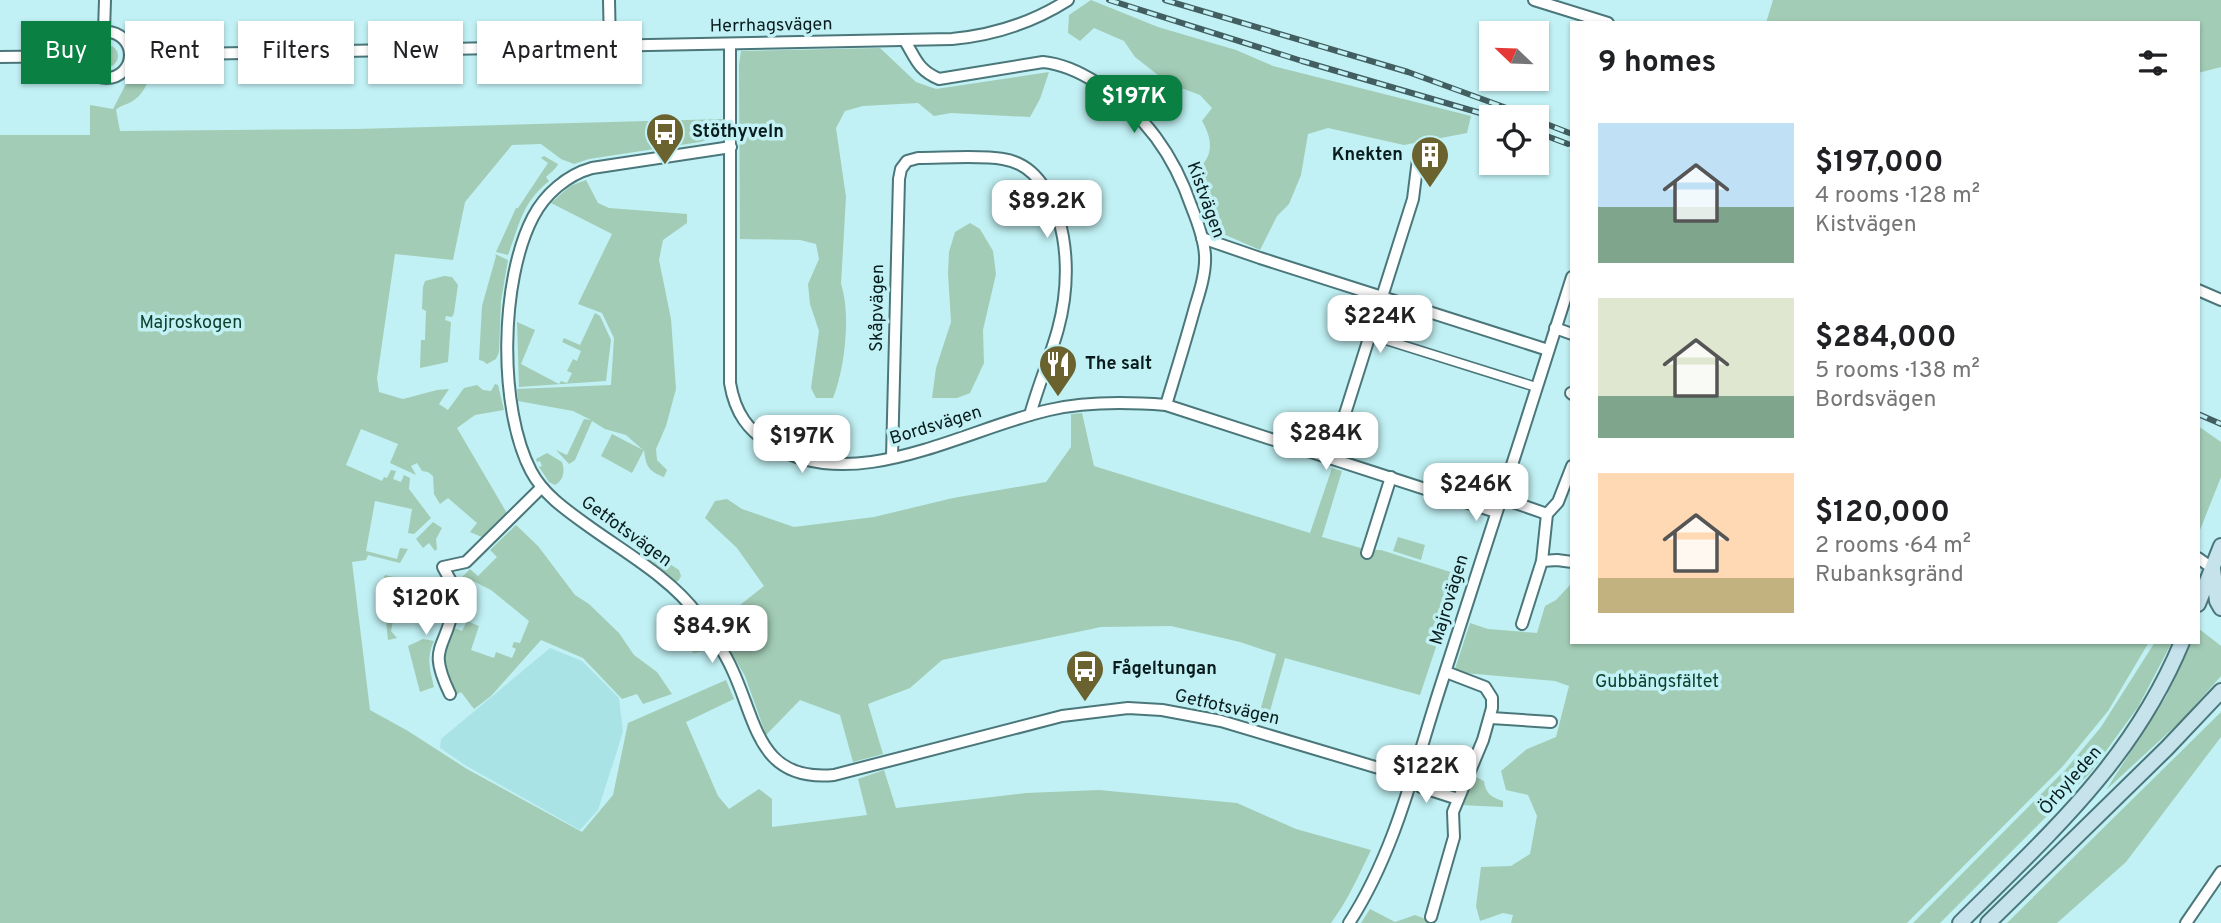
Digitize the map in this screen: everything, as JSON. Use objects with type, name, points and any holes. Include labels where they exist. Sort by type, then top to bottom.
[{"type":"main road","points":[[2221,546],[2217,566],[2217,601],[2221,608]]},
{"type":"main road","points":[[2200,600],[2217,566]]},
{"type":"main road","name":"Örbyleden","points":[[1960,923],[2074,809],[2115,760],[2154,701],[2181,644]]},
{"type":"main road","points":[[1987,923],[2167,748],[2221,691]]},
{"type":"street","points":[[104,0],[104,21]]},
{"type":"street","points":[[609,0],[609,21]]},
{"type":"street","points":[[1534,0],[1602,21]]},
{"type":"street","name":"Herrhagsvägen","points":[[642,46],[905,41],[977,36],[1007,30],[1068,1]]},
{"type":"street","name":"Kistvägen","points":[[905,41],[918,66],[925,73],[939,79],[1043,62],[1074,70],[1112,92],[1138,115],[1169,155],[1182,181],[1202,237],[1205,255],[1204,274],[1166,405]]},
{"type":"street","name":"Bordsvägen","points":[[730,45],[730,383],[732,398],[741,419],[749,429],[768,443],[808,461],[846,466],[868,464],[1030,415],[1079,405],[1166,405],[1496,512]]},
{"type":"street","name":"Herrhagsvägen","points":[[224,54],[477,49]]},
{"type":"street","points":[[0,57],[21,57]]},
{"type":"street","name":"Getfotsvägen","points":[[731,147],[592,167],[575,173],[547,197],[533,216],[524,238],[511,295],[507,370],[511,410],[519,441],[530,470],[541,488],[571,514],[662,579],[691,605],[733,669],[761,741],[782,765],[806,775],[834,775],[1062,716],[1128,708],[1162,710],[1221,721],[1411,779]]},
{"type":"street","name":"Skåpvägen","points":[[892,457],[899,179],[907,160],[1003,159],[1022,166],[1038,178],[1052,200],[1062,223],[1065,262],[1063,303],[1058,328],[1030,415]]},
{"type":"street","points":[[1331,457],[1413,199],[1418,159]]},
{"type":"street","points":[[1202,237],[1548,351]]},
{"type":"street","name":"Majrovägen","points":[[1349,923],[1362,903],[1386,851],[1411,779],[1570,283]]},
{"type":"street","points":[[2200,291],[2221,300]]},
{"type":"street","points":[[1555,328],[1570,333]]},
{"type":"street","points":[[1370,335],[1536,387]]},
{"type":"street","points":[[1522,624],[1542,561],[1547,514],[1558,502],[1570,471]]},
{"type":"street","points":[[1367,552],[1391,477]]},
{"type":"street","points":[[450,694],[439,672],[438,658],[439,646],[452,618],[456,591],[443,567],[466,562],[541,488]]},
{"type":"street","points":[[1501,498],[1547,514]]},
{"type":"street","points":[[2200,559],[2217,566]]},
{"type":"street","points":[[1542,561],[1570,562]]},
{"type":"street","name":"Majrovägen","points":[[1446,672],[1485,687],[1492,698],[1490,718]]},
{"type":"street","points":[[1431,917],[1452,846],[1453,812],[1490,718],[1551,722]]},
{"type":"street","points":[[1411,779],[1421,787],[1458,799]]},
{"type":"street","points":[[2186,923],[2221,872]]},
{"type":"shaded area","points":[[550,648],[582,661],[619,698],[623,731],[598,810],[580,830],[440,748],[441,739]]},
{"type":"green space","points":[[1091,0],[1158,27],[1236,50],[1273,66],[1471,116],[1467,133],[1404,145],[1328,128],[1308,134],[1301,175],[1289,204],[1277,216],[1260,250],[1211,226],[1189,173],[1207,158],[1210,144],[1202,121],[1212,108],[1200,95],[1168,83],[1135,57],[1124,41],[1094,28],[1080,41],[1068,33],[1069,15]]},
{"type":"green space","points":[[1773,0],[2221,0],[2221,67],[2200,72],[2200,21],[1767,21]]},
{"type":"green space","points":[[111,46],[117,52],[117,60],[111,66]]},
{"type":"green space","points":[[880,48],[916,82],[936,89],[1049,72],[1040,99],[1030,117],[951,113],[934,116],[918,103],[863,106],[845,111],[836,128],[846,197],[841,284],[846,310],[845,341],[841,372],[833,398],[816,398],[811,388],[819,331],[810,304],[808,284],[819,259],[816,244],[800,240],[740,239],[741,51]]},
{"type":"green space","name":"Majroskogen","points":[[126,84],[146,84],[135,99],[116,110],[120,131],[356,129],[723,119],[721,131],[700,142],[589,159],[574,164],[561,159],[541,144],[512,145],[465,202],[453,260],[395,254],[377,378],[379,392],[403,399],[449,389],[439,404],[448,410],[464,388],[477,385],[483,390],[491,391],[495,384],[498,385],[504,410],[475,415],[457,428],[508,515],[484,538],[470,532],[477,523],[448,498],[440,504],[434,494],[433,476],[422,471],[417,463],[411,466],[416,475],[390,463],[398,444],[361,429],[346,465],[382,481],[391,470],[396,471],[393,479],[401,482],[404,475],[410,478],[409,489],[431,518],[414,534],[408,533],[412,509],[375,501],[366,551],[397,559],[400,548],[408,549],[400,563],[368,555],[366,560],[352,562],[370,710],[467,769],[582,832],[613,795],[628,723],[726,680],[734,699],[686,722],[718,796],[729,809],[759,789],[772,799],[772,827],[867,815],[858,779],[884,770],[896,808],[1026,793],[1099,790],[1237,803],[1296,829],[1371,850],[1331,923],[0,923],[0,135],[90,135],[90,105],[113,109]]},
{"type":"green space","points":[[544,156],[558,164],[546,177],[549,181],[527,206],[508,255],[496,252],[516,208],[548,163],[541,158]]},
{"type":"green space","points":[[586,180],[598,203],[609,208],[687,214],[687,223],[663,240],[659,260],[671,319],[676,389],[666,426],[656,449],[657,460],[667,470],[664,477],[649,467],[644,450],[632,473],[601,456],[612,434],[643,450],[626,435],[605,429],[592,421],[575,460],[569,464],[556,450],[567,455],[584,419],[591,420],[573,411],[518,401],[517,389],[611,385],[614,338],[602,313],[578,304],[612,234],[551,203],[570,186]]},
{"type":"green space","points":[[970,223],[980,229],[993,251],[996,274],[983,330],[984,363],[970,393],[957,398],[932,398],[936,368],[951,322],[949,252],[955,232]]},
{"type":"green space","points":[[495,254],[508,260],[501,301],[499,352],[496,359],[487,364],[479,360],[482,306]]},
{"type":"green space","points":[[444,276],[452,277],[458,285],[454,313],[452,317],[446,316],[445,320],[451,322],[448,362],[420,368],[421,340],[425,340],[423,287],[425,281]]},
{"type":"green space","points":[[595,313],[600,316],[611,340],[606,381],[519,387],[517,322],[535,330],[521,364],[559,384],[561,381],[567,383],[572,373],[567,371],[573,359],[577,361],[581,351],[562,342],[564,338],[580,345]]},
{"type":"green space","points":[[1082,413],[1094,466],[1310,533],[1332,468],[1342,471],[1322,537],[1368,550],[1381,550],[1460,575],[1420,695],[1285,658],[1266,725],[1257,722],[1276,654],[1240,642],[1171,626],[1101,627],[942,660],[910,688],[868,704],[883,754],[853,762],[840,715],[800,700],[766,735],[745,676],[715,625],[764,586],[737,548],[705,518],[715,501],[727,499],[742,509],[794,527],[874,517],[953,498],[1046,482],[1071,447],[1071,414]]},
{"type":"green space","points":[[2200,427],[2221,442],[2221,477],[2200,530]]},
{"type":"green space","points":[[547,453],[563,465],[562,478],[555,485],[549,482],[539,467],[542,466],[540,461],[537,462],[536,459]]},
{"type":"green space","points":[[433,522],[442,528],[436,539],[435,551],[429,543],[423,548],[416,539]]},
{"type":"green space","points":[[516,525],[538,546],[575,595],[589,604],[619,633],[634,655],[657,672],[672,694],[643,704],[637,694],[622,699],[583,658],[541,640],[491,696],[474,709],[461,692],[456,695],[445,662],[452,627],[462,631],[467,621],[479,626],[471,650],[494,658],[496,652],[512,658],[516,649],[512,647],[514,642],[520,643],[529,621],[491,590],[469,579],[464,588],[458,586],[458,581],[470,569],[478,576],[497,557],[490,550]]},
{"type":"green space","points":[[1398,537],[1425,545],[1421,560],[1393,551]]},
{"type":"green space","points":[[657,556],[679,570],[679,580],[676,582],[648,561]]},
{"type":"green space","points":[[385,575],[416,582],[412,589],[406,588],[404,594],[399,593],[391,631],[397,638],[388,640],[382,583]]},
{"type":"green space","name":"Gubbängsfältet","points":[[1570,585],[1570,644],[2148,644],[2108,711],[2063,766],[1907,923],[1511,923],[1513,915],[1503,913],[1480,921],[1476,906],[1481,867],[1511,866],[1530,854],[1537,816],[1528,795],[1506,790],[1501,771],[1527,749],[1556,737],[1569,686],[1555,681],[1454,672],[1470,623],[1488,629],[1537,633],[1545,606],[1556,600]]},
{"type":"green space","points":[[682,626],[697,630],[709,648],[694,653],[686,646],[692,637]]},
{"type":"green space","points":[[2200,630],[2221,646],[2221,676],[2182,720],[2106,790],[2166,697],[2191,644],[2200,644]]},
{"type":"green space","points":[[423,639],[434,641],[429,658],[434,687],[420,692],[408,646]]},
{"type":"green space","points":[[2154,644],[2171,644],[2138,707],[2090,773],[1940,923],[1913,923],[2066,769],[2101,727]]},
{"type":"green space","points":[[2221,712],[2221,737],[2126,862],[2057,923],[2007,923]]},
{"type":"green space","points":[[1474,776],[1484,781],[1490,794],[1503,801],[1503,807],[1460,805]]},
{"type":"green space","points":[[1370,909],[1395,922],[1415,915],[1436,923],[1361,923]]},
{"type":"railway","points":[[1109,0],[1302,61],[1479,113]]},
{"type":"railway","points":[[1165,0],[1408,72],[1498,105]]},
{"type":"railway","points":[[1549,125],[1570,133]]},
{"type":"railway","points":[[1549,137],[1568,144]]},
{"type":"railway","points":[[2200,415],[2221,424]]},
{"type":"place","name":"Stöthyveln","points":[[665,166]]},
{"type":"place","name":"Knekten","points":[[1430,189]]},
{"type":"place","name":"The salt","points":[[1058,398]]},
{"type":"place","name":"Fågeltungan","points":[[1085,703]]}]
